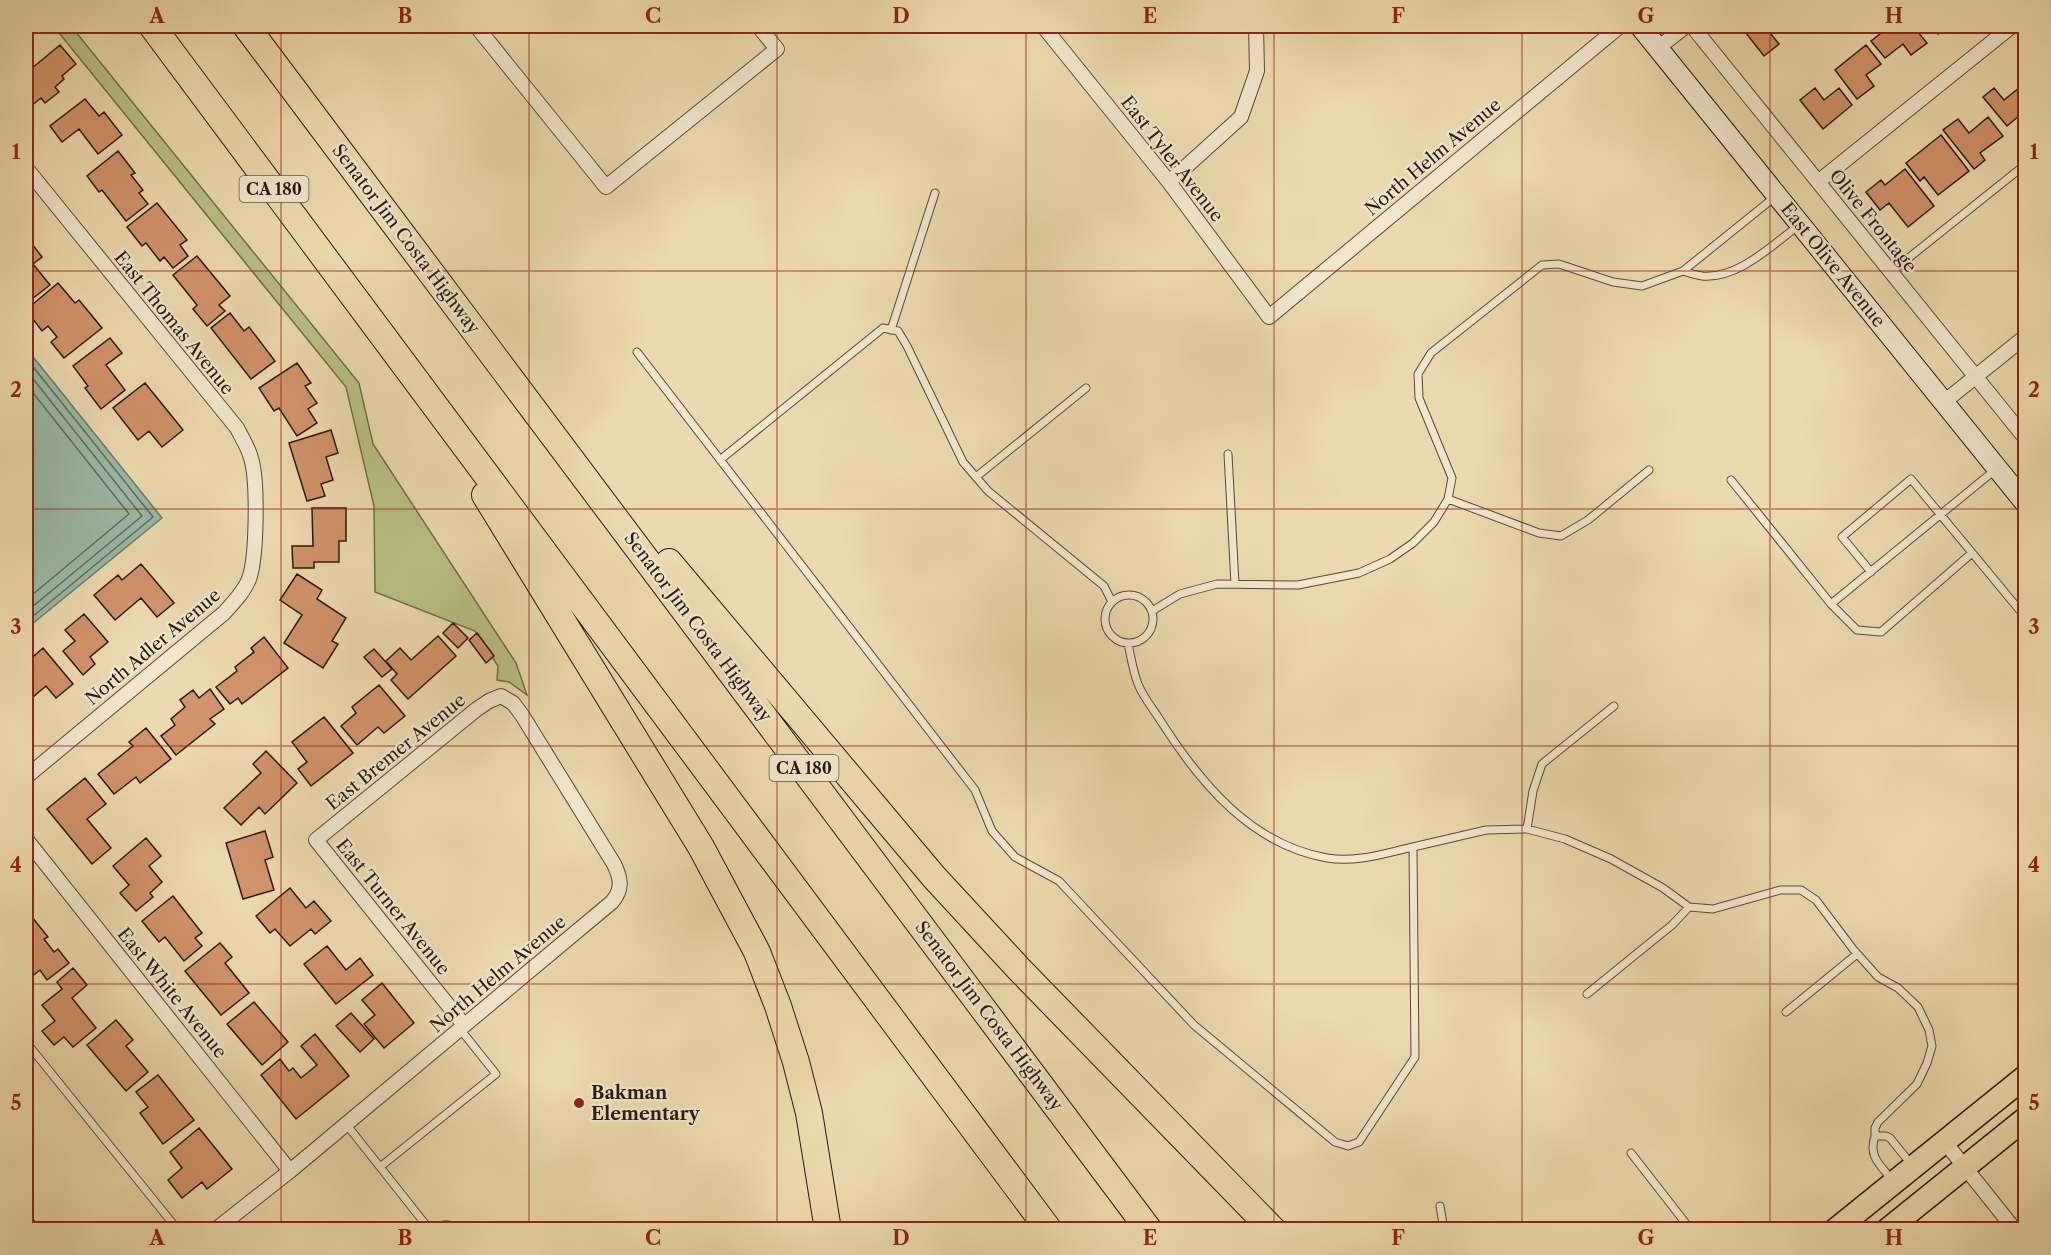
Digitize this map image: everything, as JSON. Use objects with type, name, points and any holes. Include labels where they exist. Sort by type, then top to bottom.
[{"type":"highway","name":"CA 180","points":[[152,26],[1049,1230]]},
{"type":"highway","name":"Senator Jim Costa Highway","points":[[246,26],[1149,1230]]},
{"type":"highway","points":[[458,308],[934,877],[1019,969],[1273,1230]]},
{"type":"highway","points":[[396,352],[701,847],[757,952],[778,1006],[798,1072],[808,1113],[828,1230]]},
{"type":"main road","name":"East Olive Avenue","points":[[1640,26],[2025,504]]},
{"type":"main road","points":[[1835,1230],[2025,1076]]},
{"type":"main road","points":[[1887,1230],[2025,1118]]},
{"type":"street","points":[[476,26],[606,188],[777,50],[758,26]]},
{"type":"street","name":"East Tyler Avenue","points":[[1044,26],[1169,183],[1269,317]]},
{"type":"street","points":[[1169,183],[1241,117],[1257,70],[1256,26]]},
{"type":"street","name":"North Helm Avenue","points":[[1269,317],[1620,26]]},
{"type":"street","points":[[1659,48],[1686,26]]},
{"type":"street","name":"Olive Frontage","points":[[1692,26],[2025,439]]},
{"type":"street","points":[[1818,182],[2012,26]]},
{"type":"street","name":"East Thomas Avenue","points":[[26,168],[237,428],[251,458],[254,473],[254,517]]},
{"type":"street","points":[[1944,402],[2025,336]]},
{"type":"street","name":"North Adler Avenue","points":[[26,777],[224,613],[248,580],[253,560],[254,517]]},
{"type":"street","name":"North Helm Avenue","points":[[215,1230],[290,1171],[618,895],[621,885],[614,864],[522,715],[513,703],[501,696]]},
{"type":"street","name":"East Bremer Avenue","points":[[316,840],[477,709],[489,700],[501,696]]},
{"type":"street","name":"East White Avenue","points":[[26,839],[290,1171]]},
{"type":"street","name":"East Turner Avenue","points":[[316,840],[462,1027]]},
{"type":"street","points":[[1944,1141],[2015,1230]]},
{"type":"lane","points":[[1891,272],[2025,164]]},
{"type":"lane","points":[[891,330],[935,193]]},
{"type":"lane","points":[[1152,611],[1180,594],[1217,584],[1298,585],[1359,573],[1390,559],[1413,543],[1434,522],[1448,499],[1452,478],[1419,398],[1418,374],[1431,353],[1542,265],[1559,264],[1613,282],[1642,286],[1683,271],[1777,195]]},
{"type":"lane","points":[[1683,271],[1701,276],[1717,275],[1734,270],[1800,224]]},
{"type":"lane","points":[[720,460],[883,328],[898,331],[963,462],[988,491],[1104,586],[1112,602]]},
{"type":"lane","points":[[637,352],[975,790],[992,831],[1016,858],[1059,881],[1194,1025],[1335,1142],[1348,1146],[1359,1142],[1415,1057],[1413,847]]},
{"type":"lane","points":[[976,477],[1086,388]]},
{"type":"lane","points":[[1228,454],[1235,584]]},
{"type":"lane","points":[[1831,604],[1997,469]]},
{"type":"lane","points":[[1448,499],[1539,533],[1561,536],[1588,520],[1649,470]]},
{"type":"lane","points":[[1871,572],[1842,537],[1911,479],[2025,618]]},
{"type":"lane","points":[[1731,480],[1831,604],[1857,630],[1881,632],[1972,553]]},
{"type":"lane","points":[[1134,596],[1148,604],[1152,611],[1152,627],[1143,639],[1128,644],[1120,642],[1108,632],[1105,616],[1112,602],[1119,597],[1134,596]]},
{"type":"lane","points":[[1128,644],[1138,685],[1184,756],[1223,802],[1272,840],[1294,849],[1328,858],[1358,859],[1486,830],[1527,829],[1564,839],[1611,859],[1663,888],[1689,907],[1713,909],[1780,890],[1801,890],[1816,900],[1857,954],[1878,977],[1898,988],[1917,1007],[1929,1030],[1932,1046],[1917,1084],[1878,1122],[1875,1128],[1872,1153],[1894,1182]]},
{"type":"lane","points":[[1527,829],[1533,791],[1542,764],[1614,706]]},
{"type":"lane","points":[[1587,994],[1672,925],[1689,907]]},
{"type":"lane","points":[[1786,1012],[1857,954]]},
{"type":"lane","points":[[380,1167],[496,1074],[462,1027]]},
{"type":"lane","points":[[26,1042],[178,1230]]},
{"type":"lane","points":[[346,1124],[431,1230],[443,1225],[450,1225],[459,1230]]},
{"type":"lane","points":[[1875,1136],[1890,1138],[1913,1166]]},
{"type":"lane","points":[[1631,1153],[1691,1230]]},
{"type":"lane","points":[[1440,1206],[1444,1230]]},
{"type":"green space","points":[[71,26],[359,383],[373,444],[516,663],[527,695],[509,682],[497,680],[498,666],[475,631],[375,592],[374,506],[346,387],[55,28]]},
{"type":"water","points":[[26,348],[162,518],[26,629]]},
{"type":"building","points":[[1745,26],[1780,26],[1770,33],[1779,44],[1764,56],[1742,28]]},
{"type":"building","points":[[1890,26],[1913,26],[1927,43],[1911,55],[1903,44],[1885,58],[1871,41]]},
{"type":"building","points":[[1931,26],[1949,26],[1938,34]]},
{"type":"building","points":[[60,45],[76,64],[62,76],[64,79],[55,87],[59,92],[45,103],[41,98],[31,106],[26,100],[26,73]]},
{"type":"building","points":[[1866,45],[1881,64],[1866,75],[1874,86],[1857,99],[1835,70]]},
{"type":"building","points":[[2026,61],[2026,76],[2018,67]]},
{"type":"building","points":[[2024,84],[2026,110],[2007,126],[1983,97],[1994,88],[2004,100]]},
{"type":"building","points":[[1815,88],[1824,100],[1839,88],[1852,105],[1823,129],[1800,100]]},
{"type":"building","points":[[85,99],[99,116],[104,112],[122,135],[98,154],[79,129],[62,142],[50,126]]},
{"type":"building","points":[[1988,117],[2003,136],[1980,153],[1985,160],[1974,169],[1943,130],[1958,119],[1969,133]]},
{"type":"building","points":[[1941,135],[1969,171],[1938,195],[1924,177],[1920,181],[1906,163]]},
{"type":"building","points":[[118,151],[135,173],[131,175],[143,190],[139,193],[148,204],[126,221],[102,190],[99,192],[87,176]]},
{"type":"building","points":[[1905,169],[1934,206],[1908,227],[1889,203],[1880,210],[1866,192],[1881,180],[1885,185]]},
{"type":"building","points":[[157,203],[187,240],[180,245],[188,256],[173,268],[164,257],[160,261],[146,243],[142,246],[127,227]]},
{"type":"building","points":[[26,236],[42,257],[33,264],[50,285],[32,299],[26,291]]},
{"type":"building","points":[[197,256],[230,296],[219,305],[225,311],[207,326],[193,309],[197,305],[173,275]]},
{"type":"building","points":[[58,283],[75,303],[79,300],[102,328],[64,358],[51,342],[57,337],[48,326],[42,331],[26,310]]},
{"type":"building","points":[[230,313],[244,331],[249,327],[275,361],[251,379],[211,328]]},
{"type":"building","points":[[110,338],[122,353],[106,365],[125,390],[101,409],[85,388],[88,386],[73,366]]},
{"type":"building","points":[[297,363],[311,383],[305,386],[317,403],[308,409],[317,423],[297,436],[279,408],[274,411],[259,388]]},
{"type":"building","points":[[145,383],[183,430],[162,447],[149,431],[138,440],[113,408]]},
{"type":"building","points":[[331,430],[338,453],[326,457],[333,480],[321,484],[325,496],[307,501],[289,443]]},
{"type":"building","points":[[312,508],[346,508],[346,541],[339,541],[339,562],[314,562],[314,568],[293,568],[292,546],[313,546]]},
{"type":"building","points":[[141,564],[174,603],[157,617],[141,598],[115,620],[94,595],[118,575],[122,580]]},
{"type":"building","points":[[297,574],[322,590],[317,599],[346,618],[332,641],[338,644],[323,668],[284,643],[302,615],[280,600]]},
{"type":"building","points":[[84,614],[108,642],[90,657],[95,664],[83,675],[63,651],[75,641],[65,630]]},
{"type":"building","points":[[453,623],[468,638],[458,648],[443,633]]},
{"type":"building","points":[[477,633],[494,656],[486,663],[469,640]]},
{"type":"building","points":[[438,636],[456,656],[408,699],[391,680],[397,674],[386,661],[400,648],[411,660]]},
{"type":"building","points":[[264,637],[288,668],[242,704],[238,698],[230,704],[216,687],[237,671],[235,667],[254,652],[251,648]]},
{"type":"building","points":[[43,648],[73,684],[56,698],[46,686],[26,703],[26,660],[27,662]]},
{"type":"building","points":[[374,649],[392,669],[382,677],[364,657]]},
{"type":"building","points":[[379,685],[405,716],[384,733],[378,727],[357,745],[341,726],[356,713],[352,707]]},
{"type":"building","points":[[210,689],[224,709],[210,719],[215,724],[176,755],[161,736],[175,725],[171,719],[185,707],[180,700],[193,690],[199,698]]},
{"type":"building","points":[[324,717],[353,753],[311,786],[298,769],[307,762],[292,742]]},
{"type":"building","points":[[146,728],[171,759],[140,783],[136,777],[114,794],[98,774],[133,746],[129,742]]},
{"type":"building","points":[[266,751],[297,783],[265,814],[259,807],[241,825],[224,808],[261,773],[253,764]]},
{"type":"building","points":[[85,778],[106,804],[87,819],[111,848],[92,864],[47,809]]},
{"type":"building","points":[[265,831],[273,857],[265,860],[274,890],[243,899],[226,843]]},
{"type":"building","points":[[146,838],[161,856],[149,866],[162,882],[150,893],[153,897],[136,911],[120,893],[129,885],[113,866]]},
{"type":"building","points":[[290,888],[306,908],[314,901],[331,921],[315,934],[311,929],[290,946],[275,929],[270,933],[256,916]]},
{"type":"building","points":[[173,896],[202,933],[195,938],[202,946],[184,961],[165,937],[159,942],[142,921]]},
{"type":"building","points":[[32,917],[48,937],[44,939],[54,952],[58,949],[69,963],[47,980],[40,970],[30,978],[26,973],[26,922]]},
{"type":"building","points":[[220,943],[232,957],[225,963],[249,993],[221,1015],[185,971]]},
{"type":"building","points":[[327,946],[346,970],[360,958],[373,975],[336,1004],[304,964]]},
{"type":"building","points":[[73,968],[87,985],[72,998],[96,1028],[73,1047],[64,1037],[54,1045],[42,1031],[55,1021],[42,1005],[62,989],[57,982]]},
{"type":"building","points":[[382,983],[414,1023],[384,1048],[364,1024],[375,1015],[362,1000]]},
{"type":"building","points":[[254,1002],[288,1042],[262,1065],[227,1024]]},
{"type":"building","points":[[351,1013],[374,1039],[360,1052],[336,1026]]},
{"type":"building","points":[[116,1020],[133,1040],[126,1046],[148,1072],[126,1091],[87,1045]]},
{"type":"building","points":[[315,1034],[349,1076],[296,1119],[261,1075],[280,1059],[289,1071],[293,1068],[301,1078],[317,1065],[301,1046]]},
{"type":"building","points":[[158,1075],[194,1120],[163,1144],[140,1113],[148,1107],[136,1092]]},
{"type":"building","points":[[199,1128],[232,1169],[207,1189],[202,1182],[182,1198],[168,1180],[182,1168],[170,1152]]},
{"type":"building","points":[[2026,1154],[2026,1168],[2019,1160]]},
{"type":"place","name":"Bakman Elementary","points":[[579,1103]]}]
